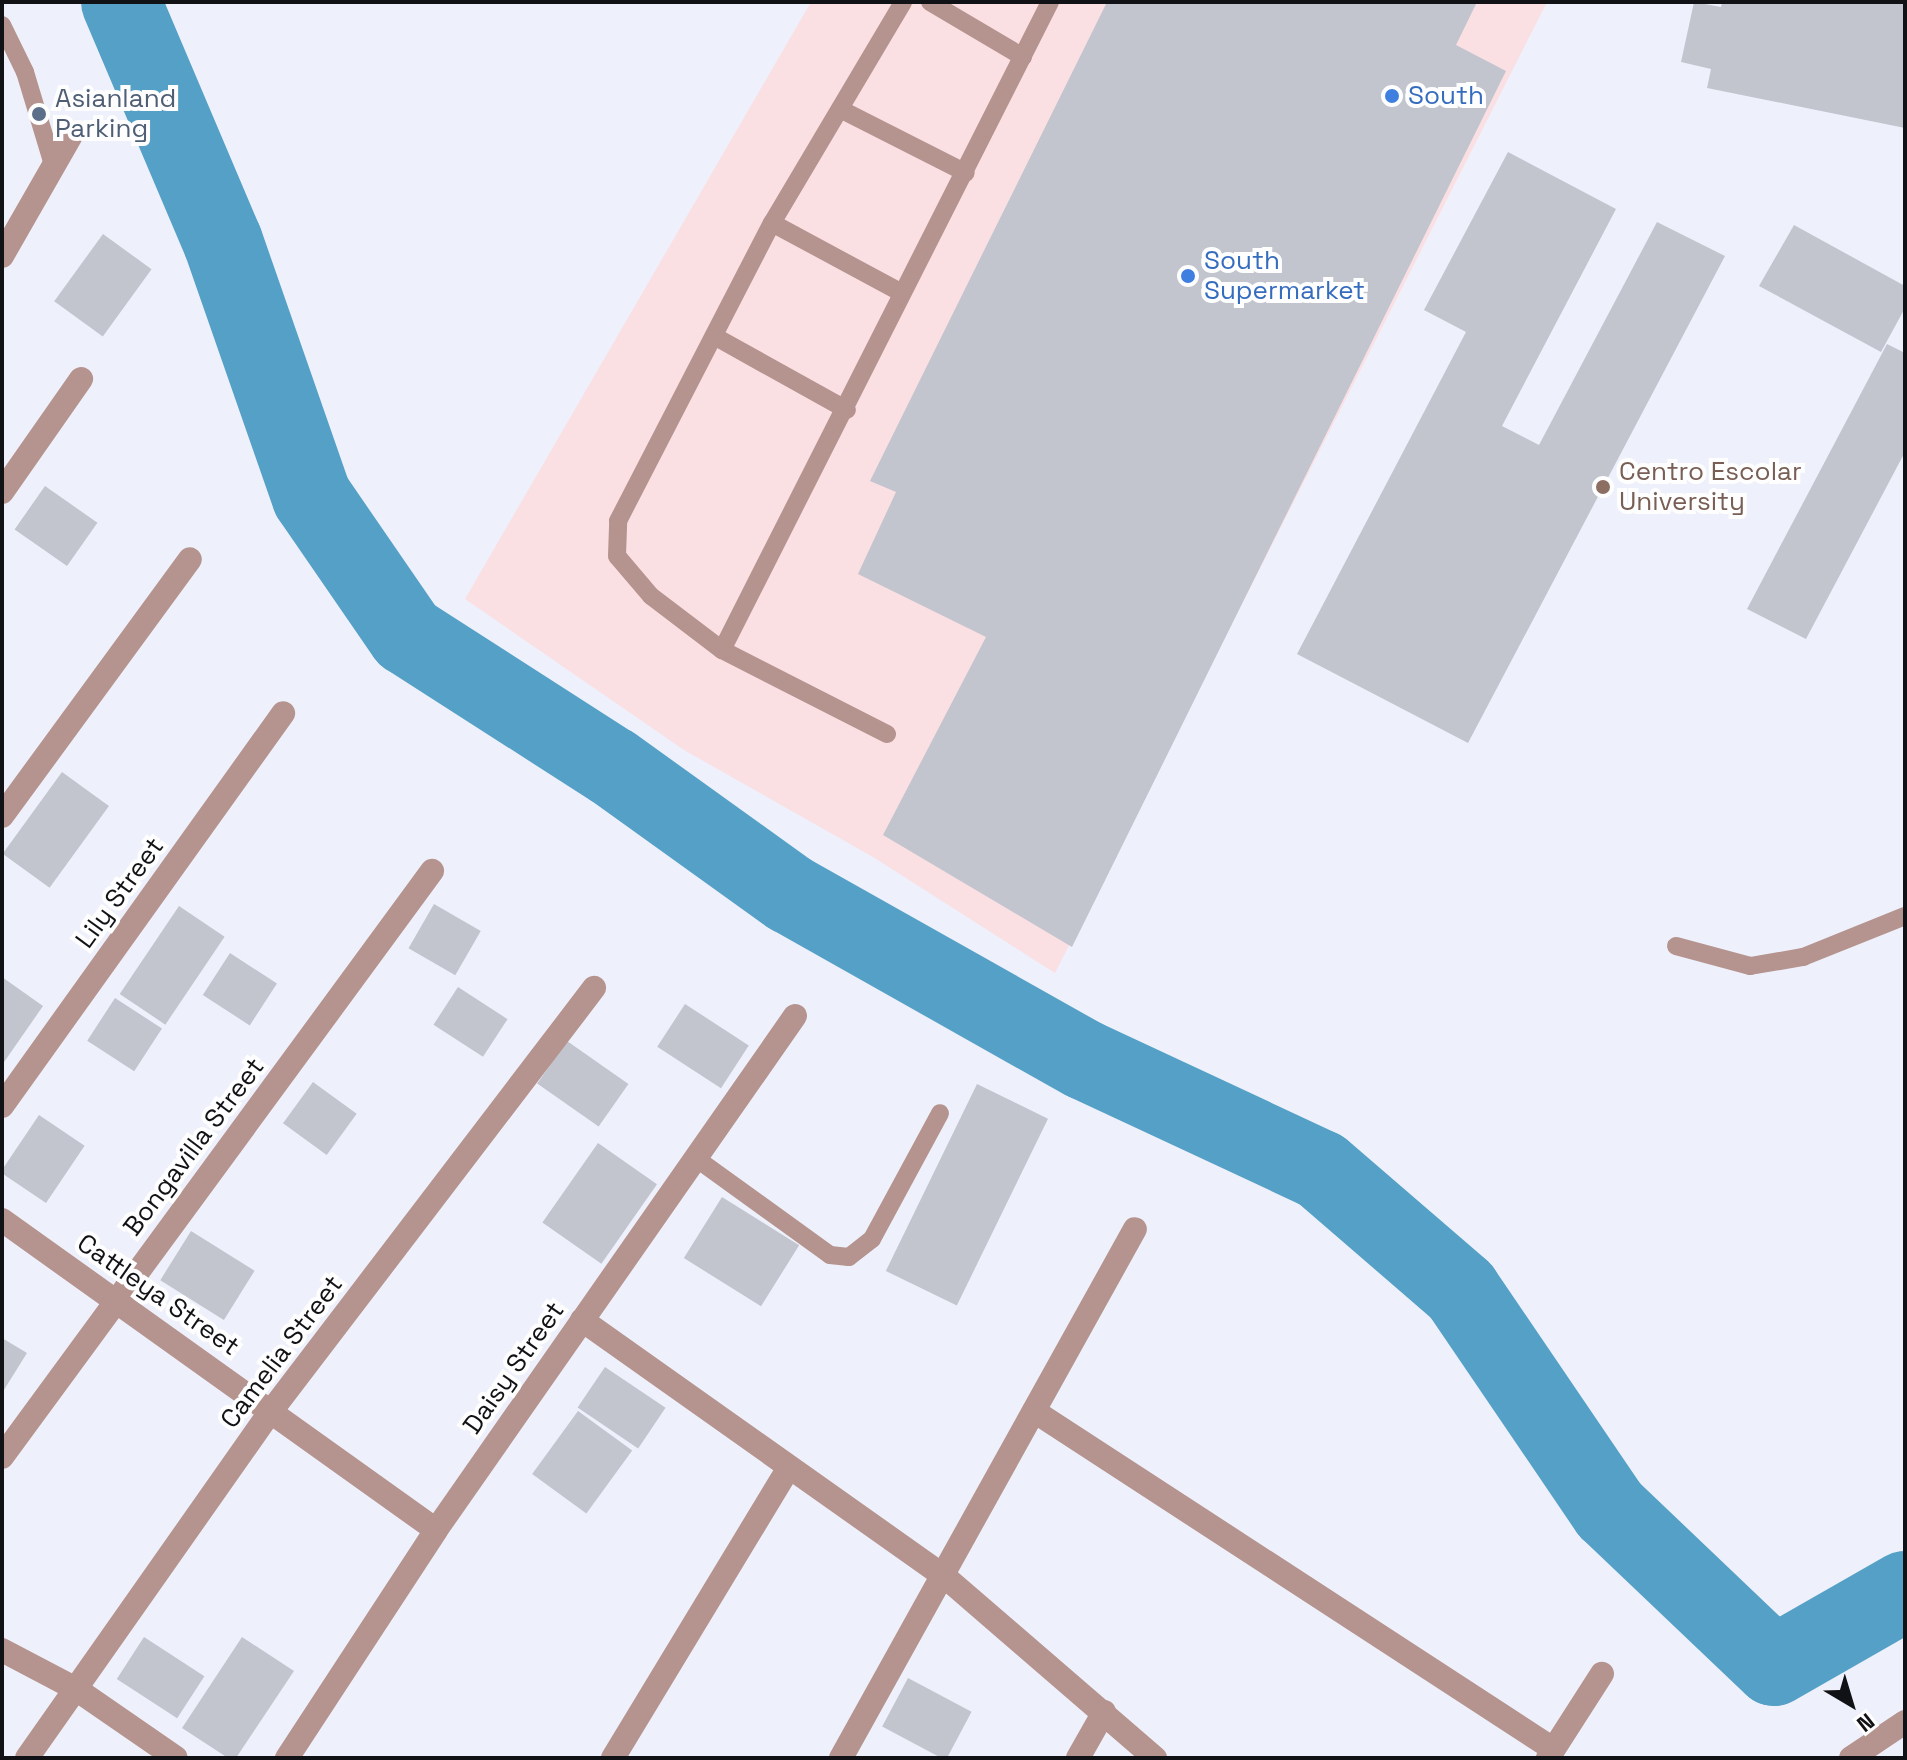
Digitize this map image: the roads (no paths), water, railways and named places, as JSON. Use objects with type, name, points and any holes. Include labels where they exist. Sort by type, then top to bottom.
[{"type":"street","points":[[2,256],[72,134]]},
{"type":"street","points":[[2,492],[81,379]]},
{"type":"street","points":[[2,816],[190,559]]},
{"type":"street","name":"Lily Street","points":[[2,1106],[283,713]]},
{"type":"street","name":"Bongavilla Street","points":[[2,1457],[432,871]]},
{"type":"street","name":"Camelia Street","points":[[27,1758],[272,1410],[594,988]]},
{"type":"street","name":"Daisy Street","points":[[287,1758],[436,1530],[795,1016]]},
{"type":"street","name":"Cattleya Street","points":[[2,1220],[117,1298],[436,1530]]},
{"type":"street","points":[[841,1758],[1135,1229]]},
{"type":"street","points":[[582,1320],[788,1469],[944,1576],[1155,1758]]},
{"type":"street","points":[[1034,1411],[1551,1753],[1602,1674]]},
{"type":"street","points":[[613,1758],[788,1469]]},
{"type":"street","points":[[2,1650],[76,1689],[176,1758]]},
{"type":"street","points":[[1078,1758],[1104,1712]]},
{"type":"street","points":[[1851,1758],[1905,1722]]},
{"type":"lane","points":[[887,734],[722,650],[651,596],[617,556],[618,521],[772,223],[903,2]]},
{"type":"lane","points":[[930,2],[1023,57]]},
{"type":"lane","points":[[722,650],[847,410],[900,292],[966,173],[1050,2]]},
{"type":"lane","points":[[2,25],[25,72],[54,168]]},
{"type":"lane","points":[[840,109],[966,173]]},
{"type":"lane","points":[[772,223],[900,292]]},
{"type":"lane","points":[[714,336],[847,410]]},
{"type":"lane","points":[[1676,946],[1750,966],[1803,957],[1905,916]]},
{"type":"lane","points":[[697,1159],[830,1255],[849,1257],[872,1239],[940,1113]]},
{"type":"waterway","points":[[121,2],[223,242],[312,497],[407,635],[613,767],[790,894],[1085,1060],[1321,1170],[1461,1291],[1610,1510],[1774,1666],[1905,1591]]},
{"type":"place","name":"South","points":[[1392,96]]},
{"type":"place","name":"Asianland Parking","points":[[39,114]]},
{"type":"place","name":"South Supermarket","points":[[1188,276]]},
{"type":"place","name":"Centro Escolar University","points":[[1603,487]]}]
